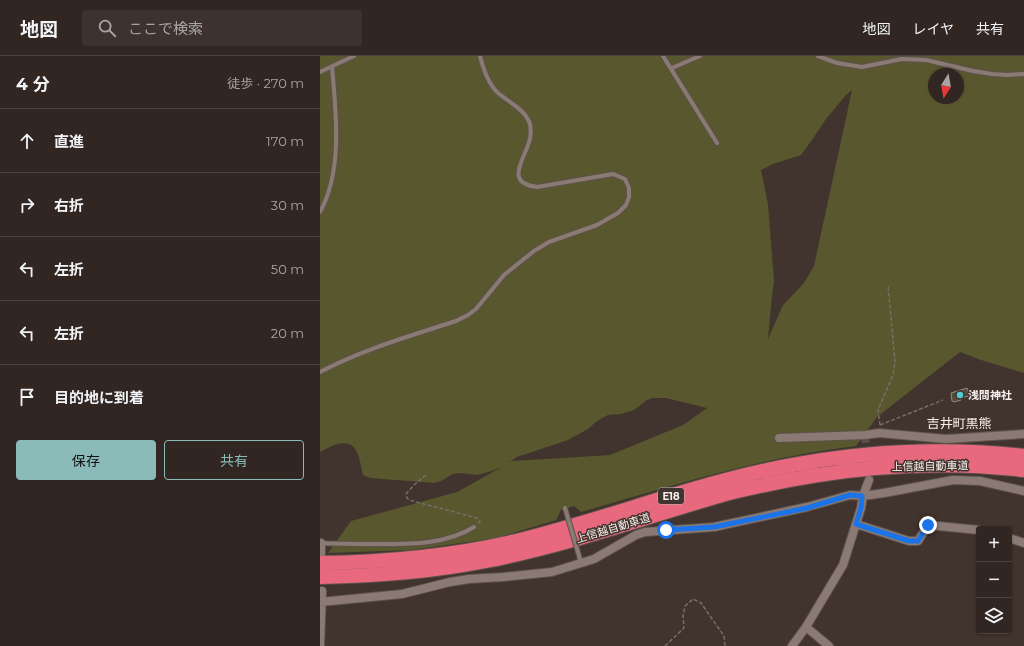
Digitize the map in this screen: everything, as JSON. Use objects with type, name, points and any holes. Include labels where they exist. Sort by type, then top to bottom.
[{"type":"highway","name":"上信越自動車道","points":[[321,558],[361,562],[418,558],[485,547],[556,531],[719,482],[818,460],[917,451],[985,452],[1024,456]]},
{"type":"highway","name":"上信越自動車道","points":[[320,577],[395,574],[487,561],[565,542],[757,486],[821,474],[854,469],[916,465],[984,466],[1024,470]]},
{"type":"street","points":[[779,438],[865,435],[879,433],[946,439],[1024,434]]},
{"type":"street","points":[[792,646],[806,627],[843,566],[861,508],[862,496],[868,480]]},
{"type":"street","points":[[321,606],[402,594],[450,582],[469,579],[552,572],[581,561],[594,559],[636,535],[649,530],[714,527],[807,508],[850,495],[862,496],[884,493],[953,480],[980,481],[1024,491]]},
{"type":"street","points":[[856,524],[909,541],[918,541],[928,525],[976,530]]},
{"type":"street","points":[[1012,539],[1024,543]]},
{"type":"street","points":[[321,543],[321,558]]},
{"type":"street","points":[[320,646],[322,591]]},
{"type":"street","points":[[806,627],[829,646]]},
{"type":"lane","points":[[320,72],[354,56]]},
{"type":"lane","points":[[320,372],[346,359],[379,346],[456,321],[468,315],[504,276],[520,261],[534,251],[549,242],[596,226],[618,213],[626,205],[629,196],[629,188],[625,179],[613,174],[537,188],[524,184],[520,180],[518,174],[523,156],[530,142],[530,123],[525,114],[496,91],[488,79],[480,56]]},
{"type":"lane","points":[[663,56],[672,68],[717,143]]},
{"type":"lane","points":[[672,68],[700,56]]},
{"type":"lane","points":[[818,56],[837,63],[862,67],[902,59],[926,60],[992,74],[1024,74]]},
{"type":"lane","points":[[320,212],[324,206],[330,186],[335,160],[337,133],[332,67]]},
{"type":"lane","points":[[565,508],[581,561]]},
{"type":"lane","points":[[321,543],[416,544],[449,539],[467,532],[474,527]]},
{"type":"path","points":[[888,285],[895,362],[893,375],[878,410],[880,425],[943,400]]},
{"type":"path","points":[[426,475],[406,494],[407,498],[409,500],[477,518],[480,521],[474,527]]},
{"type":"path","points":[[665,646],[684,628],[683,616],[685,606],[693,599],[701,603],[724,636],[725,646]]},
{"type":"shaded area","points":[[320,56],[1024,56],[1024,373],[960,352],[877,417],[856,446],[786,457],[717,473],[581,512],[574,506],[561,510],[556,520],[496,538],[412,550],[328,553],[351,521],[457,492],[502,467],[477,475],[461,473],[453,474],[434,483],[370,478],[363,475],[358,455],[353,446],[342,443],[320,452]],"holes":[[[852,90],[814,266],[804,283],[783,305],[768,339],[774,281],[768,204],[761,170],[773,164],[801,155],[826,119]],[[653,398],[666,398],[707,408],[683,425],[610,455],[512,461],[508,463],[517,457],[568,440],[588,429],[597,421],[608,415],[621,414],[634,410],[647,400]]]},
{"type":"building","name":"浅間神社","points":[[967,388],[969,396],[960,398],[961,400],[954,402],[952,401],[951,393]]},
{"type":"tunnel","points":[[865,435],[869,480]]},
{"type":"place","name":"浅間神社","points":[[960,395]]},
{"type":"district","name":"吉井町黒熊","points":[[959,423]]},
{"type":"route","points":[[666,530],[714,527],[807,508],[850,495],[862,496],[861,508],[856,524],[909,541],[918,541],[928,525]]}]
